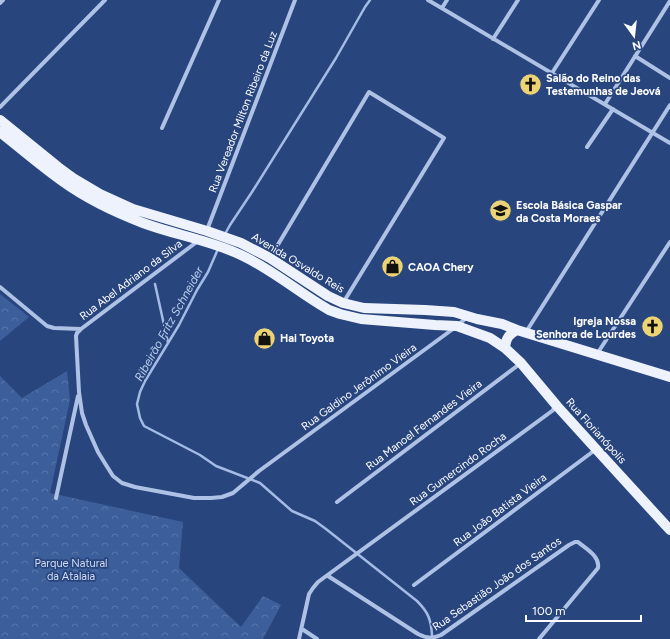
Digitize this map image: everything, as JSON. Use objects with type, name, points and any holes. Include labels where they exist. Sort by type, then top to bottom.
[{"type":"main road","name":"Avenida Osvaldo Reis","points":[[0,120],[72,178],[94,190],[133,210],[232,239],[255,249],[328,296],[343,303],[364,308],[439,310],[454,312],[502,324],[669,376]]},
{"type":"main road","name":"Avenida Osvaldo Reis","points":[[0,132],[62,181],[95,202],[144,223],[210,243],[240,255],[265,268],[329,310],[361,319],[457,326],[490,338],[505,348]]},
{"type":"main road","points":[[505,348],[508,337],[511,333],[522,331]]},
{"type":"main road","name":"Rua Florianópolis","points":[[505,348],[521,363],[557,406],[670,530]]},
{"type":"street","points":[[0,3],[3,0]]},
{"type":"street","points":[[0,107],[105,0]]},
{"type":"street","points":[[162,128],[219,0]]},
{"type":"street","name":"Rua Vereador Milton Ribeiro da Luz","points":[[210,232],[296,0]]},
{"type":"street","points":[[428,0],[670,143]]},
{"type":"street","points":[[442,8],[447,0]]},
{"type":"street","points":[[494,39],[518,0]]},
{"type":"street","points":[[552,73],[599,0]]},
{"type":"street","points":[[605,104],[670,1]]},
{"type":"street","points":[[635,56],[670,78]]},
{"type":"street","points":[[270,258],[369,92],[444,138],[343,303]]},
{"type":"street","points":[[522,331],[670,105]]},
{"type":"street","points":[[587,148],[613,109]]},
{"type":"street","name":"Rua Abel Adriano da Silva","points":[[200,240],[77,333],[75,340],[82,413],[98,452],[114,476],[122,483],[135,487],[189,497],[211,498],[222,497],[233,493],[245,483]]},
{"type":"street","points":[[597,354],[670,242]]},
{"type":"street","points":[[0,287],[47,326],[54,328],[81,329]]},
{"type":"street","name":"Rua Galdino Jerônimo Vieira","points":[[245,483],[457,326],[468,316]]},
{"type":"street","name":"Rua Manoel Fernandes Vieira","points":[[337,502],[521,363]]},
{"type":"street","points":[[56,498],[79,392]]},
{"type":"street","name":"Rua Gumercindo Rocha","points":[[299,639],[309,594],[318,582],[557,406]]},
{"type":"street","name":"Rua João Batista Vieira","points":[[414,585],[596,449]]},
{"type":"street","name":"Rua Sebastião João dos Santos","points":[[328,576],[418,634],[426,638],[436,638],[569,545],[578,542],[597,559],[599,563],[598,568],[539,639]]},
{"type":"street","points":[[302,629],[317,639]]},
{"type":"green space","points":[[0,294],[29,317],[0,341]]},
{"type":"green space","name":"Parque Natural da Atalaia","points":[[67,371],[70,400],[50,493],[183,522],[179,568],[241,627],[263,596],[281,605],[263,639],[0,639],[0,376],[22,398]]},
{"type":"waterway","name":"Ribeirão Fritz Schneider","points":[[225,234],[336,58],[370,0]]},
{"type":"waterway","name":"Ribeirão Fritz Schneider","points":[[218,249],[208,272],[140,392],[137,404],[140,418],[144,426],[200,455],[216,466],[260,483],[292,511],[315,521],[417,601],[428,616],[431,624],[432,635]]},
{"type":"waterway","points":[[155,284],[168,343]]},
{"type":"place","name":"Salão do Reino das Testemunhas de Jeová","points":[[530,84]]},
{"type":"place","name":"Escola Básica Gaspar da Costa Moraes","points":[[500,211]]},
{"type":"place","name":"CAOA Chery","points":[[392,267]]},
{"type":"place","name":"Igreja Nossa Senhora de Lourdes","points":[[652,327]]},
{"type":"place","name":"Hai Toyota","points":[[265,338]]}]
